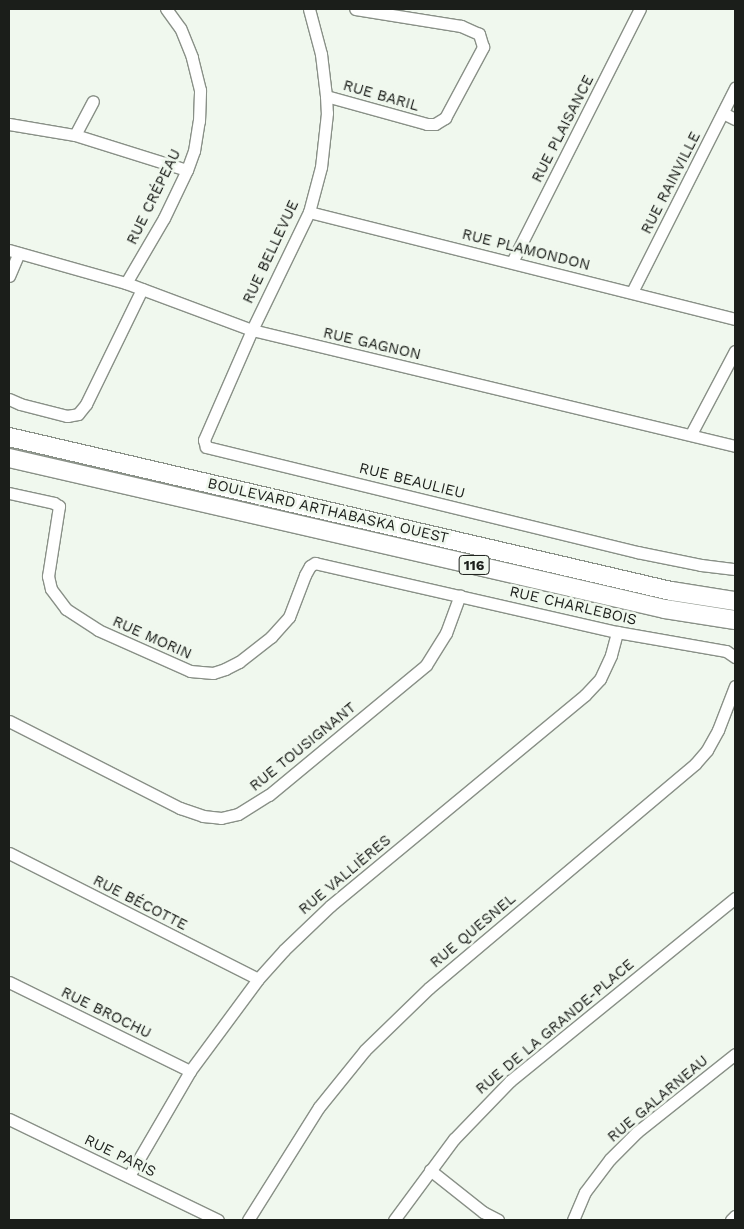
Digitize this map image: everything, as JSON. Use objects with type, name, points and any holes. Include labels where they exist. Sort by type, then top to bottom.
[{"type":"main road","name":"BOULEVARD ARTHABASKA OUEST","points":[[9,438],[671,591],[735,601]]},
{"type":"main road","name":"BOULEVARD ARTHABASKA OUEST","points":[[9,458],[655,607],[735,620]]},
{"type":"street","name":"RUE CRÉPEAU","points":[[126,283],[164,218],[187,170],[194,151],[200,121],[200,90],[192,57],[180,28],[166,9]]},
{"type":"street","name":"RUE BELLEVUE","points":[[252,330],[308,212],[324,145],[326,96],[321,54],[309,9]]},
{"type":"street","name":"RUE BARIL","points":[[326,96],[427,124],[435,124],[445,118],[483,47],[479,34],[461,26],[355,9]]},
{"type":"street","name":"RUE PLAISANCE","points":[[512,262],[640,9]]},
{"type":"street","name":"RUE RAINVILLE","points":[[632,292],[735,88]]},
{"type":"street","points":[[75,136],[93,101]]},
{"type":"street","points":[[723,113],[735,119]]},
{"type":"street","points":[[9,124],[75,136],[187,170]]},
{"type":"street","name":"RUE PLAMONDON","points":[[308,212],[735,319]]},
{"type":"street","points":[[9,276],[14,252]]},
{"type":"street","name":"RUE GAGNON","points":[[14,252],[126,283],[252,330],[735,446]]},
{"type":"street","points":[[9,399],[20,404],[67,416],[78,414],[86,404],[142,289]]},
{"type":"street","name":"RUE BEAULIEU","points":[[252,330],[204,440],[206,447],[637,552],[735,568]]},
{"type":"street","points":[[691,434],[735,351]]},
{"type":"street","name":"RUE MORIN","points":[[9,494],[54,503],[59,506],[48,576],[51,589],[57,599],[82,621],[177,668],[190,672],[201,674],[225,670],[272,637],[289,617],[305,575],[310,566],[315,563]]},
{"type":"street","name":"RUE CHARLEBOIS","points":[[315,563],[617,632],[726,651],[735,657]]},
{"type":"street","name":"RUE TOUSIGNANT","points":[[9,721],[180,808],[203,816],[221,818],[238,814],[269,795],[426,665],[446,633],[460,595]]},
{"type":"street","name":"RUE VALLIÈRES","points":[[129,1176],[190,1071],[258,979],[284,950],[330,906],[585,696],[600,679],[611,655],[617,632]]},
{"type":"street","name":"RUE QUESNEL","points":[[248,1220],[319,1107],[365,1050],[429,988],[695,764],[707,750],[718,730],[735,686]]},
{"type":"street","name":"RUE BÉCOTTE","points":[[9,853],[258,979]]},
{"type":"street","name":"RUE DE LA GRANDE-PLACE","points":[[394,1220],[454,1139],[510,1081],[735,898]]},
{"type":"street","name":"RUE BROCHU","points":[[9,982],[190,1071]]},
{"type":"street","name":"RUE GALARNEAU","points":[[573,1220],[585,1192],[610,1159],[637,1132],[735,1054]]},
{"type":"street","name":"RUE PARIS","points":[[9,1119],[218,1220]]},
{"type":"street","points":[[430,1170],[483,1212],[498,1220]]},
{"type":"street","points":[[731,1220],[735,1216]]}]
